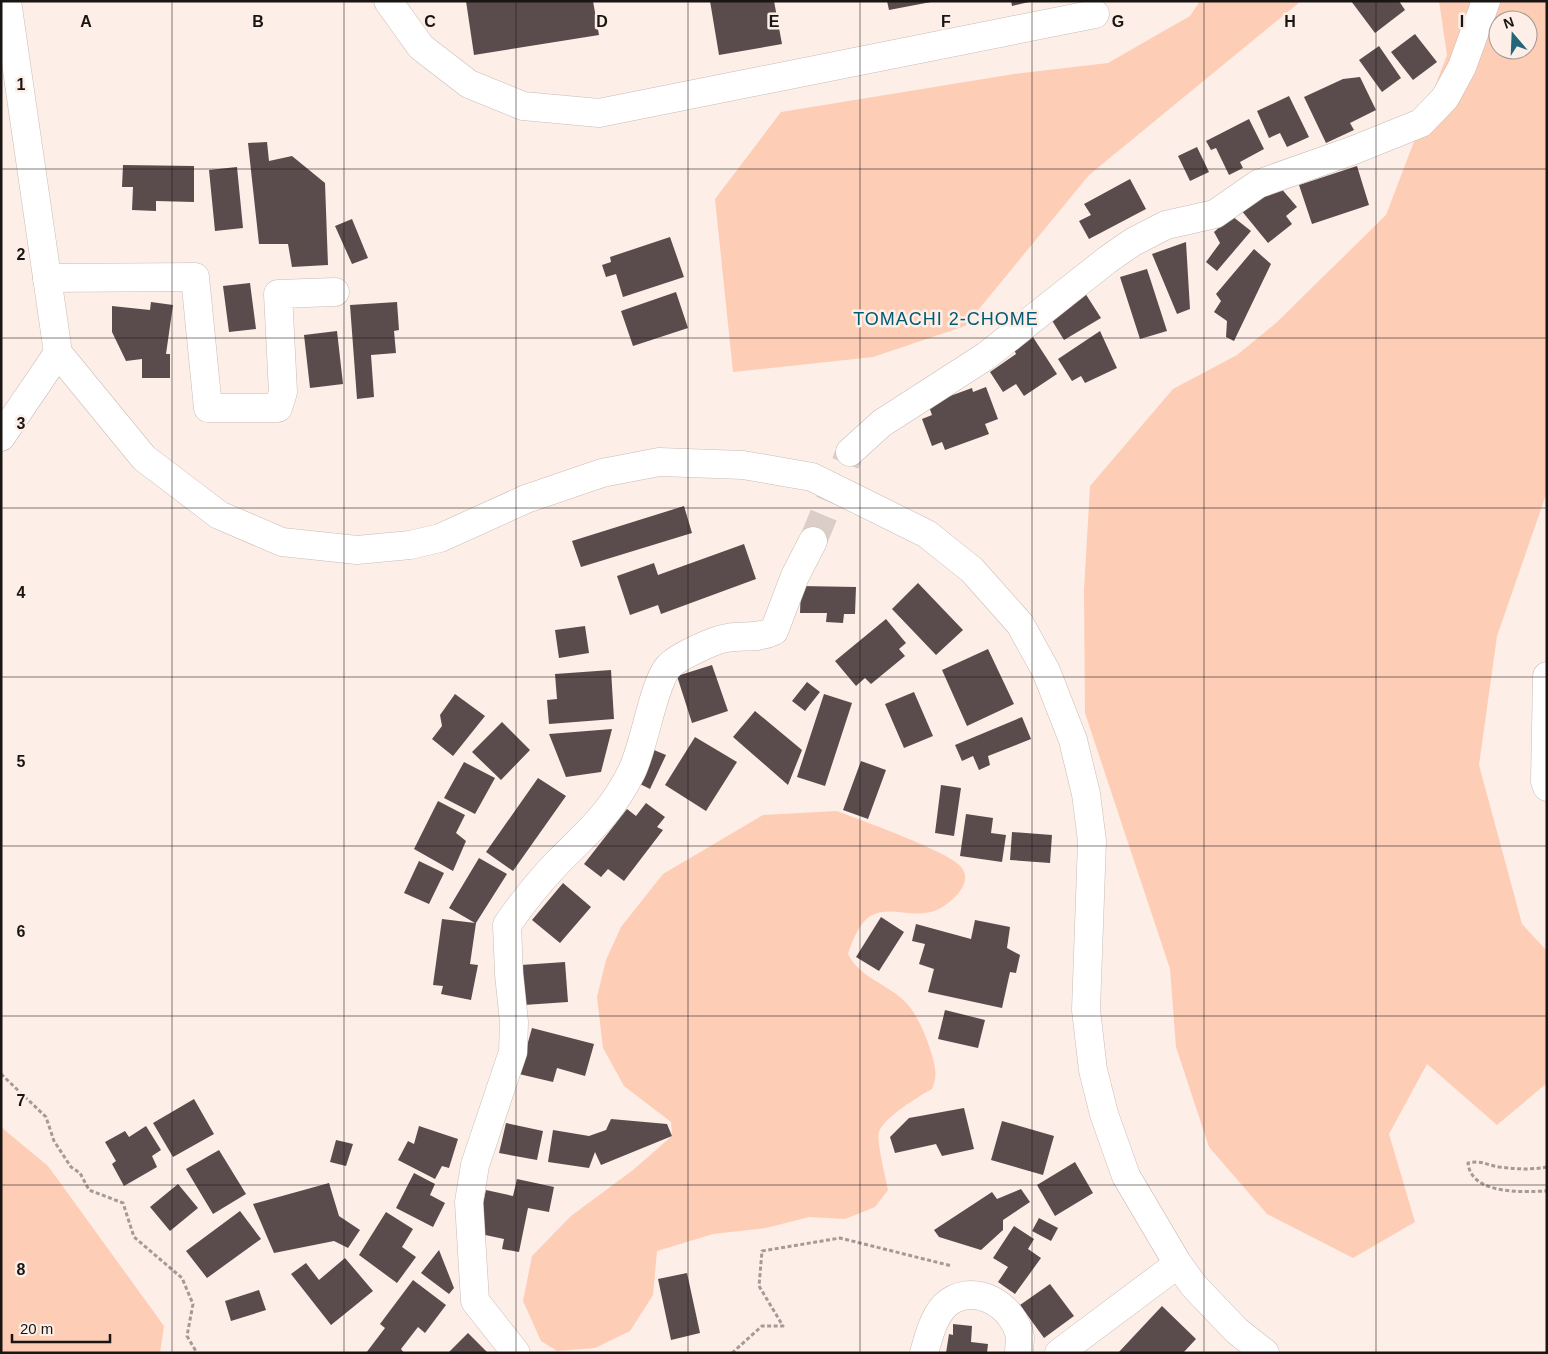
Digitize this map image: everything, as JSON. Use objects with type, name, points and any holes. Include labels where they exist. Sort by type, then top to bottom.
[{"type":"street","points":[[7,1],[58,353],[144,458],[219,515],[282,542],[357,550],[410,545],[440,538],[526,499],[602,473],[659,462],[743,465],[812,477],[927,534],[972,570],[1020,624],[1046,671],[1073,740],[1086,794],[1092,841],[1086,1002],[1094,1070],[1104,1114],[1126,1176],[1178,1264],[1194,1286],[1231,1324],[1265,1353]]},
{"type":"street","points":[[388,1],[421,47],[469,84],[523,106],[598,112],[1095,14]]},
{"type":"street","points":[[850,452],[890,417],[986,356],[1133,242],[1166,225],[1215,214],[1258,184],[1354,150],[1421,123],[1445,98],[1462,67],[1486,1]]},
{"type":"street","points":[[47,278],[194,277],[208,408],[278,408],[283,392],[278,294],[335,292]]},
{"type":"street","points":[[1,437],[58,353]]},
{"type":"street","points":[[516,1353],[476,1301],[469,1202],[476,1165],[513,1052],[514,1022],[508,974],[507,925],[557,863],[590,832],[614,802],[632,772],[645,738],[661,676],[670,665],[700,648],[726,638],[764,636],[774,631],[795,576],[813,541]]},
{"type":"street","points":[[1547,676],[1545,741],[1547,787]]},
{"type":"street","points":[[1059,1353],[1178,1264]]},
{"type":"street","points":[[924,1353],[933,1324],[941,1310],[950,1302],[968,1295],[988,1297],[1008,1315],[1020,1337],[1019,1353]]},
{"type":"path","points":[[1,1074],[46,1117],[54,1141],[71,1167],[80,1173],[89,1190],[123,1203],[134,1237],[182,1278],[193,1304],[187,1336],[197,1353]]},
{"type":"path","points":[[1547,1168],[1497,1167],[1481,1161],[1468,1163],[1469,1170],[1477,1180],[1492,1188],[1527,1192],[1547,1191]]},
{"type":"path","points":[[732,1353],[762,1326],[783,1326],[759,1286],[762,1252],[840,1238],[955,1267]]},
{"type":"shaded area","points":[[1200,1],[1301,1],[1089,175],[965,326],[873,357],[733,372],[715,199],[781,112],[1014,74],[1108,63],[1190,16]]},
{"type":"shaded area","points":[[1439,1],[1547,1],[1547,492],[1497,636],[1479,765],[1522,924],[1547,951],[1547,1083],[1497,1125],[1427,1064],[1389,1134],[1415,1222],[1353,1258],[1267,1214],[1209,1147],[1176,1047],[1170,969],[1085,713],[1084,590],[1090,486],[1173,389],[1237,355],[1276,323],[1386,215],[1447,55]]},
{"type":"shaded area","points":[[837,811],[924,845],[954,861],[962,868],[965,874],[965,880],[960,892],[939,909],[922,913],[882,912],[865,920],[848,954],[860,970],[894,993],[909,1006],[924,1034],[935,1066],[935,1080],[932,1089],[894,1114],[882,1126],[879,1132],[880,1151],[888,1190],[875,1207],[845,1219],[809,1217],[766,1228],[713,1234],[657,1251],[653,1295],[630,1331],[595,1348],[557,1351],[541,1341],[523,1301],[532,1256],[571,1216],[633,1170],[672,1136],[671,1122],[624,1086],[603,1048],[597,997],[606,960],[621,927],[663,874],[763,815]]},
{"type":"shaded area","points":[[1,1127],[48,1166],[164,1326],[160,1353],[1,1353]]},
{"type":"building","points":[[466,1],[593,1],[599,35],[474,55]]},
{"type":"building","points":[[710,1],[774,1],[782,44],[719,55]]},
{"type":"building","points":[[887,1],[931,1],[931,2],[889,10]]},
{"type":"building","points":[[1011,1],[1028,1],[1029,2],[1012,6]]},
{"type":"building","points":[[1351,1],[1399,1],[1405,10],[1375,33]]},
{"type":"building","points":[[1415,34],[1437,62],[1413,80],[1391,52]]},
{"type":"building","points":[[1379,46],[1401,78],[1382,92],[1359,60]]},
{"type":"building","points":[[1360,77],[1376,110],[1350,123],[1354,130],[1326,143],[1304,97],[1343,79]]},
{"type":"building","points":[[1289,96],[1309,137],[1287,147],[1280,133],[1269,138],[1257,111]]},
{"type":"building","points":[[1249,119],[1264,149],[1240,162],[1243,168],[1229,175],[1216,148],[1211,150],[1206,141]]},
{"type":"building","points":[[267,142],[269,161],[292,156],[325,183],[328,265],[292,267],[288,244],[259,244],[248,143]]},
{"type":"building","points":[[1197,147],[1209,172],[1190,181],[1178,156]]},
{"type":"building","points":[[123,165],[194,166],[194,202],[156,201],[156,211],[132,210],[133,187],[122,187]]},
{"type":"building","points":[[1357,166],[1369,205],[1312,224],[1299,185]]},
{"type":"building","points":[[237,167],[243,228],[215,231],[209,170]]},
{"type":"building","points":[[1130,179],[1146,209],[1089,239],[1079,221],[1091,215],[1084,204]]},
{"type":"building","points":[[1280,187],[1297,207],[1286,216],[1292,224],[1268,243],[1241,210],[1265,191],[1270,195]]},
{"type":"building","points":[[1232,216],[1251,231],[1217,271],[1206,262],[1220,243],[1214,232]]},
{"type":"building","points":[[352,219],[368,258],[352,264],[335,226]]},
{"type":"building","points":[[670,237],[684,277],[623,297],[616,274],[606,277],[602,265],[611,262],[610,257]]},
{"type":"building","points":[[1186,242],[1190,309],[1177,314],[1152,254]]},
{"type":"building","points":[[1254,249],[1271,264],[1234,341],[1226,337],[1227,321],[1214,312],[1221,301],[1216,294]]},
{"type":"building","points":[[1147,269],[1167,331],[1140,339],[1120,277]]},
{"type":"building","points":[[250,283],[256,329],[229,332],[223,286]]},
{"type":"building","points":[[676,292],[688,328],[633,346],[621,311]]},
{"type":"building","points":[[1085,293],[1101,318],[1064,340],[1048,314]]},
{"type":"building","points":[[151,302],[173,305],[166,354],[170,354],[170,378],[142,378],[142,359],[126,361],[112,332],[112,306],[150,310]]},
{"type":"building","points":[[397,302],[399,330],[394,331],[396,353],[371,355],[374,397],[357,399],[350,305]]},
{"type":"building","points":[[337,331],[343,384],[310,388],[304,335]]},
{"type":"building","points":[[1100,331],[1117,368],[1085,383],[1081,376],[1072,381],[1058,359]]},
{"type":"building","points":[[1031,334],[1057,374],[1024,396],[1016,384],[1003,392],[990,372],[1016,354],[1012,345]]},
{"type":"building","points":[[986,387],[998,419],[985,424],[989,434],[945,450],[942,442],[932,446],[922,419],[932,415],[928,404],[972,388],[973,392]]},
{"type":"building","points":[[684,506],[692,533],[581,567],[572,541]]},
{"type":"building","points":[[744,544],[756,579],[661,614],[658,605],[630,615],[617,576],[654,563],[658,575]]},
{"type":"building","points":[[918,583],[963,630],[936,655],[892,609]]},
{"type":"building","points":[[801,586],[856,587],[855,614],[844,614],[843,623],[826,622],[827,613],[800,613]]},
{"type":"building","points":[[886,619],[906,643],[899,649],[905,656],[871,684],[865,678],[856,686],[835,661]]},
{"type":"building","points":[[585,626],[589,653],[559,658],[555,630]]},
{"type":"building","points":[[988,649],[1014,704],[967,726],[942,670]]},
{"type":"building","points":[[712,665],[728,711],[692,723],[677,676]]},
{"type":"building","points":[[611,670],[614,719],[549,724],[547,700],[557,699],[555,674]]},
{"type":"building","points":[[807,682],[820,692],[805,711],[792,701]]},
{"type":"building","points":[[914,692],[933,736],[904,748],[885,704]]},
{"type":"building","points":[[455,694],[485,716],[453,756],[432,739],[442,726],[440,715]]},
{"type":"building","points":[[824,694],[852,703],[825,786],[797,777]]},
{"type":"building","points":[[755,711],[802,750],[788,785],[733,737]]},
{"type":"building","points":[[1022,717],[1031,739],[988,756],[990,765],[979,770],[973,756],[962,761],[955,745]]},
{"type":"building","points":[[502,722],[530,750],[501,780],[472,752]]},
{"type":"building","points":[[612,729],[601,772],[566,777],[549,734]]},
{"type":"building","points":[[695,737],[737,762],[706,811],[665,785]]},
{"type":"building","points":[[654,750],[666,755],[650,789],[638,783]]},
{"type":"building","points":[[861,761],[886,770],[868,819],[843,810]]},
{"type":"building","points":[[464,762],[495,778],[475,814],[444,798]]},
{"type":"building","points":[[538,778],[566,796],[513,871],[486,852]]},
{"type":"building","points":[[941,785],[961,788],[954,836],[935,833]]},
{"type":"building","points":[[438,801],[465,815],[456,833],[466,841],[453,871],[414,849]]},
{"type":"building","points":[[646,803],[665,817],[657,827],[663,830],[624,881],[608,869],[601,877],[584,864],[627,809],[636,816]]},
{"type":"building","points":[[966,814],[993,818],[991,833],[1006,835],[1002,862],[960,856]]},
{"type":"building","points":[[1012,832],[1052,835],[1050,863],[1010,860]]},
{"type":"building","points":[[479,858],[507,874],[476,923],[470,964],[478,965],[471,1000],[441,994],[443,986],[433,985],[442,919],[475,923],[449,908]]},
{"type":"building","points":[[419,861],[444,873],[429,904],[404,893]]},
{"type":"building","points":[[563,883],[591,907],[560,943],[532,920]]},
{"type":"building","points":[[881,917],[904,932],[879,971],[856,957]]},
{"type":"building","points":[[975,920],[1010,927],[1007,948],[1020,955],[1016,973],[1010,972],[1002,1008],[928,992],[934,969],[919,964],[925,944],[912,941],[916,924],[971,939]]},
{"type":"building","points":[[565,962],[568,1002],[524,1005],[521,965]]},
{"type":"building","points":[[945,1010],[985,1020],[978,1048],[938,1039]]},
{"type":"building","points":[[532,1028],[594,1044],[585,1076],[557,1068],[553,1082],[519,1074]]},
{"type":"building","points":[[194,1099],[214,1134],[173,1157],[153,1123]]},
{"type":"building","points":[[964,1108],[974,1149],[942,1156],[936,1144],[895,1153],[890,1137],[909,1118]]},
{"type":"building","points":[[611,1119],[667,1124],[672,1136],[601,1165],[595,1152],[589,1168],[548,1162],[553,1130],[589,1136],[606,1130]]},
{"type":"building","points":[[1002,1121],[1054,1136],[1043,1175],[991,1160]]},
{"type":"building","points":[[506,1123],[543,1131],[537,1160],[499,1153]]},
{"type":"building","points":[[146,1126],[161,1150],[152,1156],[157,1167],[124,1186],[112,1164],[116,1161],[105,1142],[125,1131],[129,1137]]},
{"type":"building","points":[[419,1126],[458,1139],[449,1168],[442,1166],[435,1179],[398,1160],[408,1141],[414,1144]]},
{"type":"building","points":[[336,1140],[353,1144],[346,1166],[330,1162]]},
{"type":"building","points":[[219,1150],[246,1194],[213,1214],[186,1169]]},
{"type":"building","points":[[1075,1162],[1093,1193],[1055,1216],[1037,1185]]},
{"type":"building","points":[[414,1173],[435,1184],[430,1195],[445,1203],[433,1227],[396,1208]]},
{"type":"building","points":[[517,1179],[554,1187],[549,1212],[528,1208],[519,1252],[502,1249],[504,1239],[476,1233],[486,1190],[513,1196]]},
{"type":"building","points":[[329,1183],[339,1216],[360,1230],[348,1248],[334,1241],[274,1253],[253,1204]]},
{"type":"building","points":[[178,1184],[198,1208],[170,1231],[150,1207]]},
{"type":"building","points":[[1021,1189],[1030,1202],[1003,1220],[1003,1230],[981,1250],[939,1237],[934,1230],[992,1192],[997,1199]]},
{"type":"building","points":[[240,1211],[261,1239],[207,1278],[186,1251]]},
{"type":"building","points":[[386,1212],[413,1229],[402,1247],[416,1257],[397,1283],[359,1255]]},
{"type":"building","points":[[1039,1218],[1058,1228],[1051,1241],[1032,1231]]},
{"type":"building","points":[[1014,1226],[1034,1239],[1028,1249],[1041,1258],[1015,1294],[998,1282],[1008,1267],[993,1258]]},
{"type":"building","points":[[439,1250],[454,1288],[449,1294],[421,1273]]},
{"type":"building","points":[[345,1258],[373,1291],[331,1325],[291,1274],[306,1263],[319,1280]]},
{"type":"building","points":[[687,1273],[700,1333],[671,1340],[658,1279]]},
{"type":"building","points":[[413,1280],[446,1305],[425,1333],[418,1327],[401,1349],[404,1353],[366,1353],[385,1328],[380,1324]]},
{"type":"building","points":[[1050,1284],[1074,1316],[1044,1338],[1020,1305]]},
{"type":"building","points":[[259,1290],[266,1310],[231,1321],[225,1301]]},
{"type":"building","points":[[1162,1306],[1196,1339],[1183,1353],[1118,1353]]},
{"type":"building","points":[[953,1324],[972,1326],[971,1342],[988,1344],[987,1353],[946,1353],[949,1334],[953,1335]]},
{"type":"building","points":[[468,1333],[488,1353],[448,1353]]},
{"type":"tunnel","points":[[813,541],[850,452]]},
{"type":"district","name":"TOMACHI 2-CHOME","points":[[946,319]]}]
